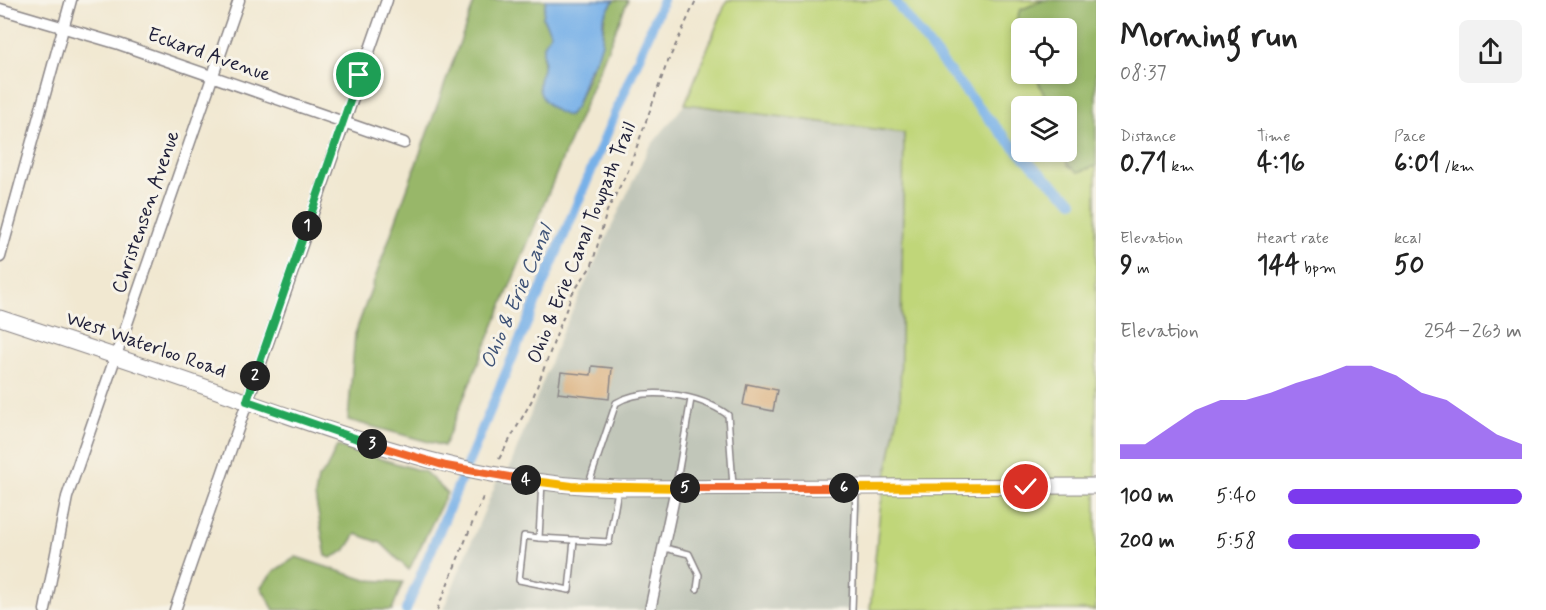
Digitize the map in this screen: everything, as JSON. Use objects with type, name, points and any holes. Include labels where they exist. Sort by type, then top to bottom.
[{"type":"main road","name":"West Waterloo Road","points":[[0,318],[356,440],[485,475],[588,487],[619,488],[1096,486]]},
{"type":"street","points":[[0,257],[71,0]]},
{"type":"street","name":"Christensen Avenue","points":[[45,610],[63,511],[239,0]]},
{"type":"street","points":[[175,610],[343,120],[387,0]]},
{"type":"street","name":"Eckard Avenue","points":[[0,9],[213,76],[404,143]]},
{"type":"street","points":[[650,610],[676,489]]},
{"type":"lane","points":[[588,487],[616,403],[630,394],[662,394],[713,404],[728,415],[733,488]]},
{"type":"lane","points":[[676,489],[691,399]]},
{"type":"lane","points":[[539,538],[542,482]]},
{"type":"lane","points":[[574,540],[570,590],[519,580],[524,536],[609,542],[619,488]]},
{"type":"lane","points":[[852,610],[856,488]]},
{"type":"lane","points":[[664,548],[689,554],[695,562],[699,575],[698,589]]},
{"type":"path","name":"Ohio & Erie Canal Towpath Trail","points":[[499,459],[532,400],[568,303],[592,265],[607,211],[625,178],[666,66],[696,0]]},
{"type":"path","points":[[437,610],[483,497]]},
{"type":"shaded area","points":[[685,104],[904,132],[900,404],[885,487],[856,488],[852,610],[443,610],[499,476],[506,477],[561,335],[648,149]]},
{"type":"green space","points":[[475,0],[546,0],[543,18],[551,33],[542,55],[543,64],[552,80],[576,106],[602,42],[605,14],[614,0],[628,0],[444,446],[348,420],[355,334]]},
{"type":"green space","points":[[727,0],[1044,0],[1020,10],[1017,18],[1011,18],[1011,84],[1039,84],[1045,96],[1011,96],[1011,162],[1067,162],[1078,172],[1096,166],[1096,610],[870,610],[880,509],[900,404],[904,133],[685,104]]},
{"type":"green space","points":[[1044,0],[1096,0],[1096,166],[1078,172],[1067,162],[1077,162],[1077,96],[1045,96],[1039,84],[1077,84],[1077,18],[1017,18],[1020,10]]},
{"type":"green space","points":[[337,446],[425,472],[447,493],[409,570],[381,543],[356,534],[345,551],[331,558],[326,556],[315,496],[318,478],[326,470]]},
{"type":"green space","points":[[296,557],[366,580],[403,582],[392,610],[274,610],[261,587],[274,571]]},
{"type":"water","points":[[546,0],[614,0],[603,18],[602,42],[598,55],[587,73],[576,106],[569,116],[558,112],[548,104],[539,89],[539,79],[544,63],[543,49],[551,33],[543,18]]},
{"type":"building","points":[[592,366],[612,368],[609,399],[558,393],[561,372],[591,375]]},
{"type":"building","points":[[747,384],[777,390],[773,411],[743,405]]},
{"type":"waterway","name":"Ohio & Erie Canal","points":[[406,610],[663,0]]},
{"type":"waterway","points":[[894,0],[1001,132],[1024,157],[1073,201]]},
{"type":"route","points":[[359,75],[247,401],[356,440],[446,466],[485,475],[572,486],[676,489],[1026,487]]}]
